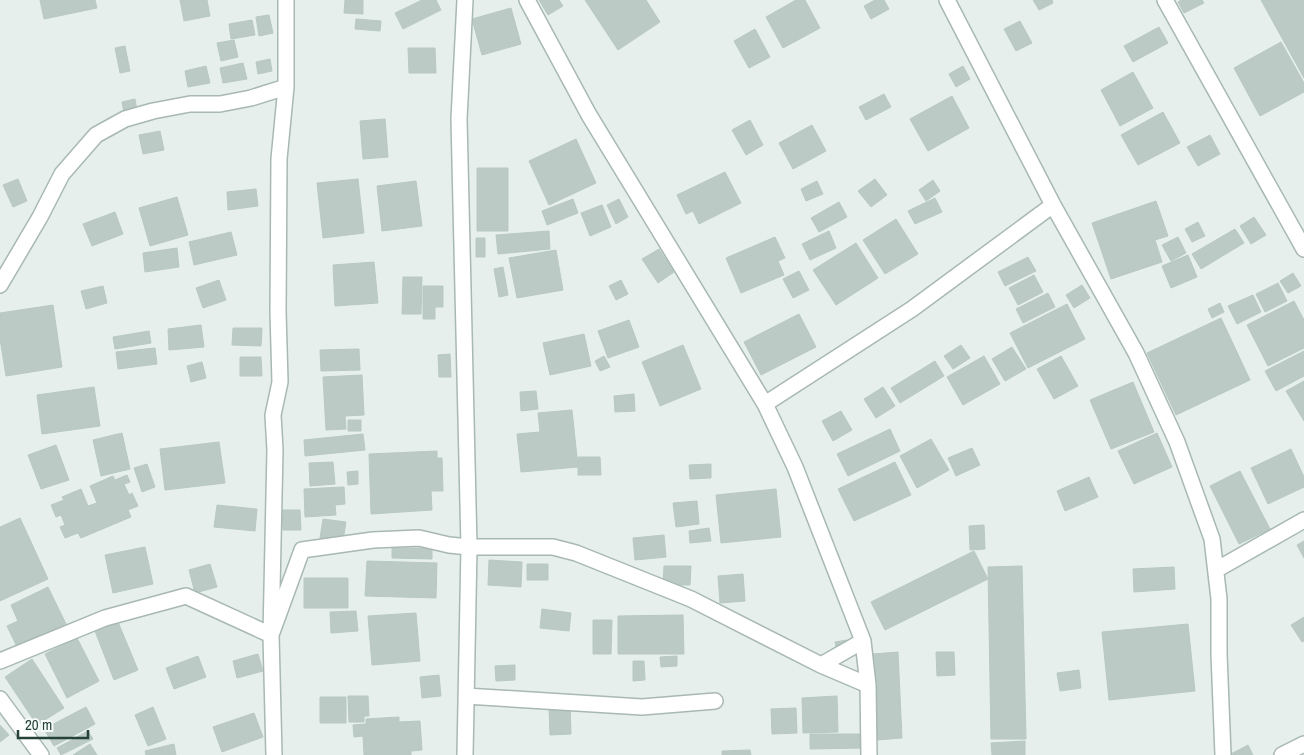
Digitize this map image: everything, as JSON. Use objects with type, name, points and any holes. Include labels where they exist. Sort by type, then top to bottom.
[{"type":"street","points":[[274,755],[271,635],[275,450],[273,415],[280,382],[278,312],[279,159],[286,87],[286,0]]},
{"type":"street","points":[[465,0],[459,119],[469,547],[465,755]]},
{"type":"street","points":[[527,0],[589,115],[765,404],[795,467],[863,641],[868,686],[869,755]]},
{"type":"street","points":[[947,0],[1053,205],[1136,353],[1177,442],[1212,539],[1219,598],[1223,755]]},
{"type":"street","points":[[1165,0],[1304,250]]},
{"type":"street","points":[[0,285],[40,217],[62,174],[96,136],[125,119],[153,111],[190,104],[220,104],[250,98],[286,87]]},
{"type":"street","points":[[765,404],[912,309],[1053,205]]},
{"type":"street","points":[[1216,570],[1304,520]]},
{"type":"street","points":[[271,635],[302,550],[373,540],[419,538],[449,545],[469,547],[553,547],[576,553],[691,599],[821,665],[868,686]]},
{"type":"street","points":[[0,661],[105,618],[186,596],[271,635]]},
{"type":"street","points":[[821,665],[863,641]]},
{"type":"street","points":[[466,696],[642,707],[715,701]]},
{"type":"street","points":[[0,699],[35,753]]},
{"type":"street","points":[[1282,755],[1304,744]]},
{"type":"building","points":[[40,0],[95,0],[97,8],[44,19]]},
{"type":"building","points":[[180,0],[207,0],[210,16],[184,21]]},
{"type":"building","points":[[345,0],[363,0],[363,14],[344,13]]},
{"type":"building","points":[[422,0],[436,0],[441,10],[403,29],[395,13]]},
{"type":"building","points":[[539,0],[559,0],[563,6],[548,15]]},
{"type":"building","points":[[585,0],[646,0],[660,22],[618,50]]},
{"type":"building","points":[[796,0],[805,0],[820,28],[783,48],[766,17]]},
{"type":"building","points":[[875,0],[884,0],[889,9],[871,19],[864,6]]},
{"type":"building","points":[[1033,0],[1052,0],[1053,3],[1039,10]]},
{"type":"building","points":[[1181,0],[1202,0],[1204,3],[1184,13],[1178,2]]},
{"type":"building","points":[[1261,0],[1304,0],[1304,78]]},
{"type":"building","points":[[511,8],[521,44],[482,55],[472,19]]},
{"type":"building","points":[[269,15],[273,33],[259,36],[256,17]]},
{"type":"building","points":[[356,19],[381,21],[380,31],[355,29]]},
{"type":"building","points":[[252,20],[255,35],[231,39],[229,24]]},
{"type":"building","points":[[1020,21],[1032,43],[1016,51],[1004,29]]},
{"type":"building","points":[[1159,27],[1168,43],[1133,62],[1124,46]]},
{"type":"building","points":[[755,29],[770,57],[749,68],[734,41]]},
{"type":"building","points":[[234,40],[238,57],[221,61],[217,43]]},
{"type":"building","points":[[1281,42],[1304,83],[1304,92],[1260,116],[1234,68]]},
{"type":"building","points":[[125,46],[130,71],[120,73],[115,48]]},
{"type":"building","points":[[408,48],[435,48],[436,73],[409,73]]},
{"type":"building","points":[[270,59],[272,71],[258,74],[256,62]]},
{"type":"building","points":[[243,63],[247,79],[223,83],[220,68]]},
{"type":"building","points":[[206,66],[210,83],[188,87],[185,71]]},
{"type":"building","points":[[963,66],[970,79],[956,87],[949,74]]},
{"type":"building","points":[[1133,72],[1153,108],[1120,126],[1101,90]]},
{"type":"building","points":[[884,94],[891,107],[866,120],[859,107]]},
{"type":"building","points":[[952,96],[969,128],[928,151],[910,119]]},
{"type":"building","points":[[135,99],[137,111],[124,113],[122,102]]},
{"type":"building","points":[[1163,112],[1180,143],[1138,165],[1121,135]]},
{"type":"building","points":[[385,119],[388,157],[363,159],[360,121]]},
{"type":"building","points":[[750,120],[763,145],[746,155],[732,130]]},
{"type":"building","points":[[812,125],[826,151],[793,169],[779,143]]},
{"type":"building","points":[[160,131],[164,150],[143,154],[139,135]]},
{"type":"building","points":[[1210,135],[1220,154],[1198,166],[1187,147]]},
{"type":"building","points":[[576,139],[596,183],[549,205],[529,161]]},
{"type":"building","points":[[477,168],[508,168],[508,231],[477,231]]},
{"type":"building","points":[[725,172],[741,203],[699,224],[693,211],[686,214],[677,195]]},
{"type":"building","points":[[18,179],[27,201],[13,207],[3,185]]},
{"type":"building","points":[[358,179],[364,233],[323,238],[317,183]]},
{"type":"building","points":[[875,179],[887,195],[871,207],[858,191]]},
{"type":"building","points":[[933,180],[940,191],[926,201],[919,190]]},
{"type":"building","points":[[416,181],[422,226],[382,231],[377,186]]},
{"type":"building","points":[[817,181],[823,194],[806,201],[801,189]]},
{"type":"building","points":[[256,189],[258,206],[228,210],[227,192]]},
{"type":"building","points":[[177,197],[188,235],[150,246],[139,208]]},
{"type":"building","points":[[935,198],[942,212],[915,224],[908,211]]},
{"type":"building","points":[[573,199],[578,213],[547,225],[542,211]]},
{"type":"building","points":[[619,199],[628,217],[616,224],[607,205]]},
{"type":"building","points":[[1156,201],[1168,236],[1155,240],[1162,262],[1111,279],[1092,223]]},
{"type":"building","points":[[839,202],[847,217],[819,232],[811,218]]},
{"type":"building","points":[[602,205],[611,227],[590,236],[581,213]]},
{"type":"building","points":[[115,212],[123,234],[92,246],[83,224]]},
{"type":"building","points":[[1254,217],[1266,235],[1251,244],[1240,226]]},
{"type":"building","points":[[896,219],[918,254],[885,274],[863,240]]},
{"type":"building","points":[[1198,222],[1205,236],[1192,242],[1185,229]]},
{"type":"building","points":[[1235,229],[1244,243],[1201,269],[1192,254]]},
{"type":"building","points":[[549,231],[550,249],[498,254],[496,235]]},
{"type":"building","points":[[829,231],[836,248],[810,260],[802,244]]},
{"type":"building","points":[[231,232],[237,255],[194,265],[189,242]]},
{"type":"building","points":[[775,237],[785,258],[778,261],[784,275],[741,293],[726,258]]},
{"type":"building","points":[[1178,237],[1186,253],[1171,261],[1162,245]]},
{"type":"building","points":[[476,238],[485,238],[485,257],[476,257]]},
{"type":"building","points":[[856,243],[878,278],[836,305],[813,270]]},
{"type":"building","points":[[177,248],[179,267],[145,272],[143,253]]},
{"type":"building","points":[[659,249],[674,272],[658,283],[642,259]]},
{"type":"building","points":[[556,250],[563,290],[517,298],[509,258]]},
{"type":"building","points":[[1188,255],[1197,277],[1171,288],[1162,266]]},
{"type":"building","points":[[1028,257],[1036,271],[1005,286],[998,272]]},
{"type":"building","points":[[374,262],[378,303],[335,306],[333,265]]},
{"type":"building","points":[[503,267],[508,295],[499,297],[494,269]]},
{"type":"building","points":[[799,271],[809,290],[793,298],[783,279]]},
{"type":"building","points":[[1293,273],[1301,286],[1288,293],[1280,281]]},
{"type":"building","points":[[1034,275],[1043,292],[1018,305],[1009,288]]},
{"type":"building","points":[[403,277],[422,277],[421,314],[402,314]]},
{"type":"building","points":[[219,280],[226,300],[203,308],[196,288]]},
{"type":"building","points":[[621,280],[628,294],[616,300],[609,286]]},
{"type":"building","points":[[1278,283],[1287,301],[1265,312],[1256,294]]},
{"type":"building","points":[[1082,285],[1090,298],[1074,308],[1066,295]]},
{"type":"building","points":[[103,286],[107,303],[86,309],[81,291]]},
{"type":"building","points":[[423,286],[443,286],[443,307],[435,307],[435,319],[423,319]]},
{"type":"building","points":[[1048,293],[1055,307],[1023,323],[1016,309]]},
{"type":"building","points":[[1253,295],[1261,312],[1237,324],[1228,306]]},
{"type":"building","points":[[1294,301],[1304,320],[1304,348],[1268,366],[1247,325]]},
{"type":"building","points":[[1220,303],[1224,312],[1212,318],[1208,309]]},
{"type":"building","points":[[1067,304],[1085,339],[1028,368],[1010,333]]},
{"type":"building","points":[[53,305],[62,367],[6,376],[0,339],[0,313]]},
{"type":"building","points":[[799,314],[816,347],[761,375],[744,342]]},
{"type":"building","points":[[1221,318],[1250,380],[1176,415],[1147,353]]},
{"type":"building","points":[[629,320],[639,347],[608,358],[598,331]]},
{"type":"building","points":[[201,325],[204,347],[169,350],[168,329]]},
{"type":"building","points":[[233,328],[262,328],[261,346],[232,345]]},
{"type":"building","points":[[149,331],[151,343],[115,349],[113,337]]},
{"type":"building","points":[[584,334],[591,366],[550,375],[543,343]]},
{"type":"building","points":[[683,345],[701,389],[660,406],[642,362]]},
{"type":"building","points":[[961,345],[970,358],[953,369],[944,356]]},
{"type":"building","points":[[1012,347],[1026,369],[1005,381],[992,359]]},
{"type":"building","points":[[155,348],[157,364],[118,369],[116,352]]},
{"type":"building","points":[[359,349],[360,370],[321,371],[320,350]]},
{"type":"building","points":[[1304,351],[1304,376],[1276,391],[1265,371]]},
{"type":"building","points":[[450,354],[451,377],[439,377],[438,355]]},
{"type":"building","points":[[604,356],[610,367],[600,371],[595,361]]},
{"type":"building","points":[[984,356],[1000,384],[963,405],[947,377]]},
{"type":"building","points":[[1061,356],[1078,386],[1054,399],[1037,369]]},
{"type":"building","points":[[240,357],[261,357],[262,376],[240,376]]},
{"type":"building","points":[[935,361],[944,376],[900,403],[891,388]]},
{"type":"building","points":[[202,362],[206,378],[191,382],[187,366]]},
{"type":"building","points":[[362,375],[364,415],[345,416],[346,429],[326,430],[323,377]]},
{"type":"building","points":[[1304,381],[1304,421],[1286,391]]},
{"type":"building","points":[[1133,382],[1154,432],[1111,449],[1090,400]]},
{"type":"building","points":[[94,387],[100,426],[42,434],[37,395]]},
{"type":"building","points":[[883,387],[895,406],[876,418],[864,399]]},
{"type":"building","points":[[536,391],[538,409],[521,411],[520,392]]},
{"type":"building","points":[[634,394],[635,411],[615,412],[614,396]]},
{"type":"building","points":[[572,410],[578,467],[521,472],[517,434],[540,432],[538,413]]},
{"type":"building","points":[[841,411],[852,430],[833,441],[822,421]]},
{"type":"building","points":[[348,420],[361,420],[361,431],[348,431]]},
{"type":"building","points":[[890,429],[900,451],[848,476],[837,454]]},
{"type":"building","points":[[122,433],[130,469],[101,476],[93,440]]},
{"type":"building","points":[[1157,433],[1172,467],[1134,484],[1118,451]]},
{"type":"building","points":[[363,434],[365,450],[305,456],[304,440]]},
{"type":"building","points":[[931,439],[949,470],[917,488],[900,456]]},
{"type":"building","points":[[219,442],[225,483],[165,490],[160,449]]},
{"type":"building","points":[[56,445],[69,480],[41,489],[28,455]]},
{"type":"building","points":[[972,448],[980,465],[956,476],[948,458]]},
{"type":"building","points":[[1291,449],[1304,477],[1304,487],[1268,504],[1251,468]]},
{"type":"building","points":[[437,451],[437,458],[442,458],[443,491],[431,491],[432,510],[371,514],[369,454]]},
{"type":"building","points":[[578,457],[600,457],[601,475],[578,475]]},
{"type":"building","points":[[333,462],[335,484],[310,486],[309,463]]},
{"type":"building","points":[[895,462],[911,495],[854,521],[838,489]]},
{"type":"building","points":[[147,464],[155,487],[142,492],[134,468]]},
{"type":"building","points":[[711,464],[711,478],[690,479],[689,465]]},
{"type":"building","points":[[358,471],[358,484],[348,485],[347,472]]},
{"type":"building","points":[[1240,471],[1270,529],[1239,544],[1210,486]]},
{"type":"building","points":[[127,475],[130,482],[124,484],[129,495],[132,493],[138,506],[128,510],[131,517],[81,538],[78,533],[65,538],[60,527],[65,525],[61,515],[56,517],[51,505],[64,500],[62,497],[81,489],[88,506],[97,503],[90,486],[113,476],[115,480]]},
{"type":"building","points":[[1089,477],[1098,497],[1065,511],[1057,491]]},
{"type":"building","points":[[344,487],[345,504],[335,505],[336,515],[305,517],[304,489]]},
{"type":"building","points":[[776,489],[781,537],[721,543],[716,495]]},
{"type":"building","points":[[697,501],[699,524],[676,527],[673,503]]},
{"type":"building","points":[[217,505],[257,509],[255,531],[214,527]]},
{"type":"building","points":[[282,510],[300,510],[301,530],[283,530]]},
{"type":"building","points":[[20,518],[48,579],[0,601],[0,527]]},
{"type":"building","points":[[323,519],[346,522],[343,541],[320,538]]},
{"type":"building","points":[[984,525],[985,549],[970,550],[969,526]]},
{"type":"building","points":[[709,528],[711,541],[690,543],[689,531]]},
{"type":"building","points":[[664,535],[666,557],[635,560],[633,538]]},
{"type":"building","points":[[1304,541],[1304,558],[1297,545]]},
{"type":"building","points":[[145,547],[153,584],[113,593],[105,555]]},
{"type":"building","points":[[392,548],[432,548],[432,559],[392,558]]},
{"type":"building","points":[[974,551],[988,579],[885,630],[871,602]]},
{"type":"building","points":[[489,560],[522,562],[521,587],[488,585]]},
{"type":"building","points":[[367,561],[437,563],[436,598],[365,596]]},
{"type":"building","points":[[210,564],[217,587],[195,593],[189,570]]},
{"type":"building","points":[[527,564],[548,564],[548,580],[527,580]]},
{"type":"building","points":[[664,566],[691,566],[690,585],[663,585]]},
{"type":"building","points":[[1022,566],[1026,739],[991,739],[988,567]]},
{"type":"building","points":[[1174,567],[1175,589],[1134,592],[1133,569]]},
{"type":"building","points":[[743,574],[745,601],[720,603],[718,576]]},
{"type":"building","points":[[304,578],[348,578],[348,608],[304,608]]},
{"type":"building","points":[[48,587],[67,626],[18,649],[7,626],[18,621],[11,605]]},
{"type":"building","points":[[542,609],[571,613],[569,631],[540,628]]},
{"type":"building","points":[[356,611],[358,631],[331,633],[330,612]]},
{"type":"building","points":[[416,613],[420,661],[372,665],[368,616]]},
{"type":"building","points":[[683,615],[684,654],[618,654],[618,616]]},
{"type":"building","points":[[1304,617],[1304,641],[1302,642],[1291,625]]},
{"type":"building","points":[[593,620],[612,620],[611,654],[593,654]]},
{"type":"building","points":[[118,622],[138,670],[114,680],[95,631]]},
{"type":"building","points":[[1188,624],[1195,691],[1109,700],[1102,632]]},
{"type":"building","points":[[77,638],[99,681],[67,698],[45,654]]},
{"type":"building","points":[[847,640],[848,649],[837,651],[835,642]]},
{"type":"building","points":[[898,652],[902,738],[877,740],[873,654]]},
{"type":"building","points":[[936,652],[954,652],[955,675],[937,676]]},
{"type":"building","points":[[258,654],[263,671],[237,678],[233,661]]},
{"type":"building","points":[[198,656],[206,677],[174,689],[166,668]]},
{"type":"building","points":[[677,656],[677,666],[661,667],[660,657]]},
{"type":"building","points":[[32,659],[64,708],[37,725],[5,677]]},
{"type":"building","points":[[633,661],[644,661],[645,680],[633,681]]},
{"type":"building","points":[[515,665],[515,680],[496,681],[495,666]]},
{"type":"building","points":[[1079,670],[1081,688],[1060,691],[1057,673]]},
{"type":"building","points":[[439,675],[441,696],[422,698],[420,677]]},
{"type":"building","points":[[348,696],[368,696],[369,716],[364,716],[364,722],[349,722]]},
{"type":"building","points":[[837,696],[838,732],[803,733],[802,698]]},
{"type":"building","points":[[320,697],[346,697],[346,723],[320,723]]},
{"type":"building","points":[[570,705],[571,734],[550,735],[549,706]]},
{"type":"building","points":[[86,707],[95,724],[54,746],[44,729]]},
{"type":"building","points":[[153,707],[166,739],[148,746],[135,715]]},
{"type":"building","points":[[796,708],[797,733],[772,734],[771,709]]},
{"type":"building","points":[[254,713],[263,737],[222,752],[213,727]]},
{"type":"building","points":[[399,717],[399,722],[420,721],[422,750],[411,751],[411,755],[364,755],[363,736],[354,737],[353,725],[366,724],[366,719]]},
{"type":"building","points":[[0,725],[9,735],[0,742]]},
{"type":"building","points":[[88,731],[93,739],[61,755],[57,748]]},
{"type":"building","points":[[810,734],[863,734],[864,748],[810,749]]},
{"type":"building","points":[[1025,741],[1025,755],[992,755],[991,743]]},
{"type":"building","points":[[90,744],[97,755],[73,755]]},
{"type":"building","points":[[174,744],[176,755],[146,755],[145,751]]},
{"type":"building","points":[[1248,745],[1253,755],[1229,755]]},
{"type":"building","points":[[750,750],[751,755],[722,755],[722,751]]}]
